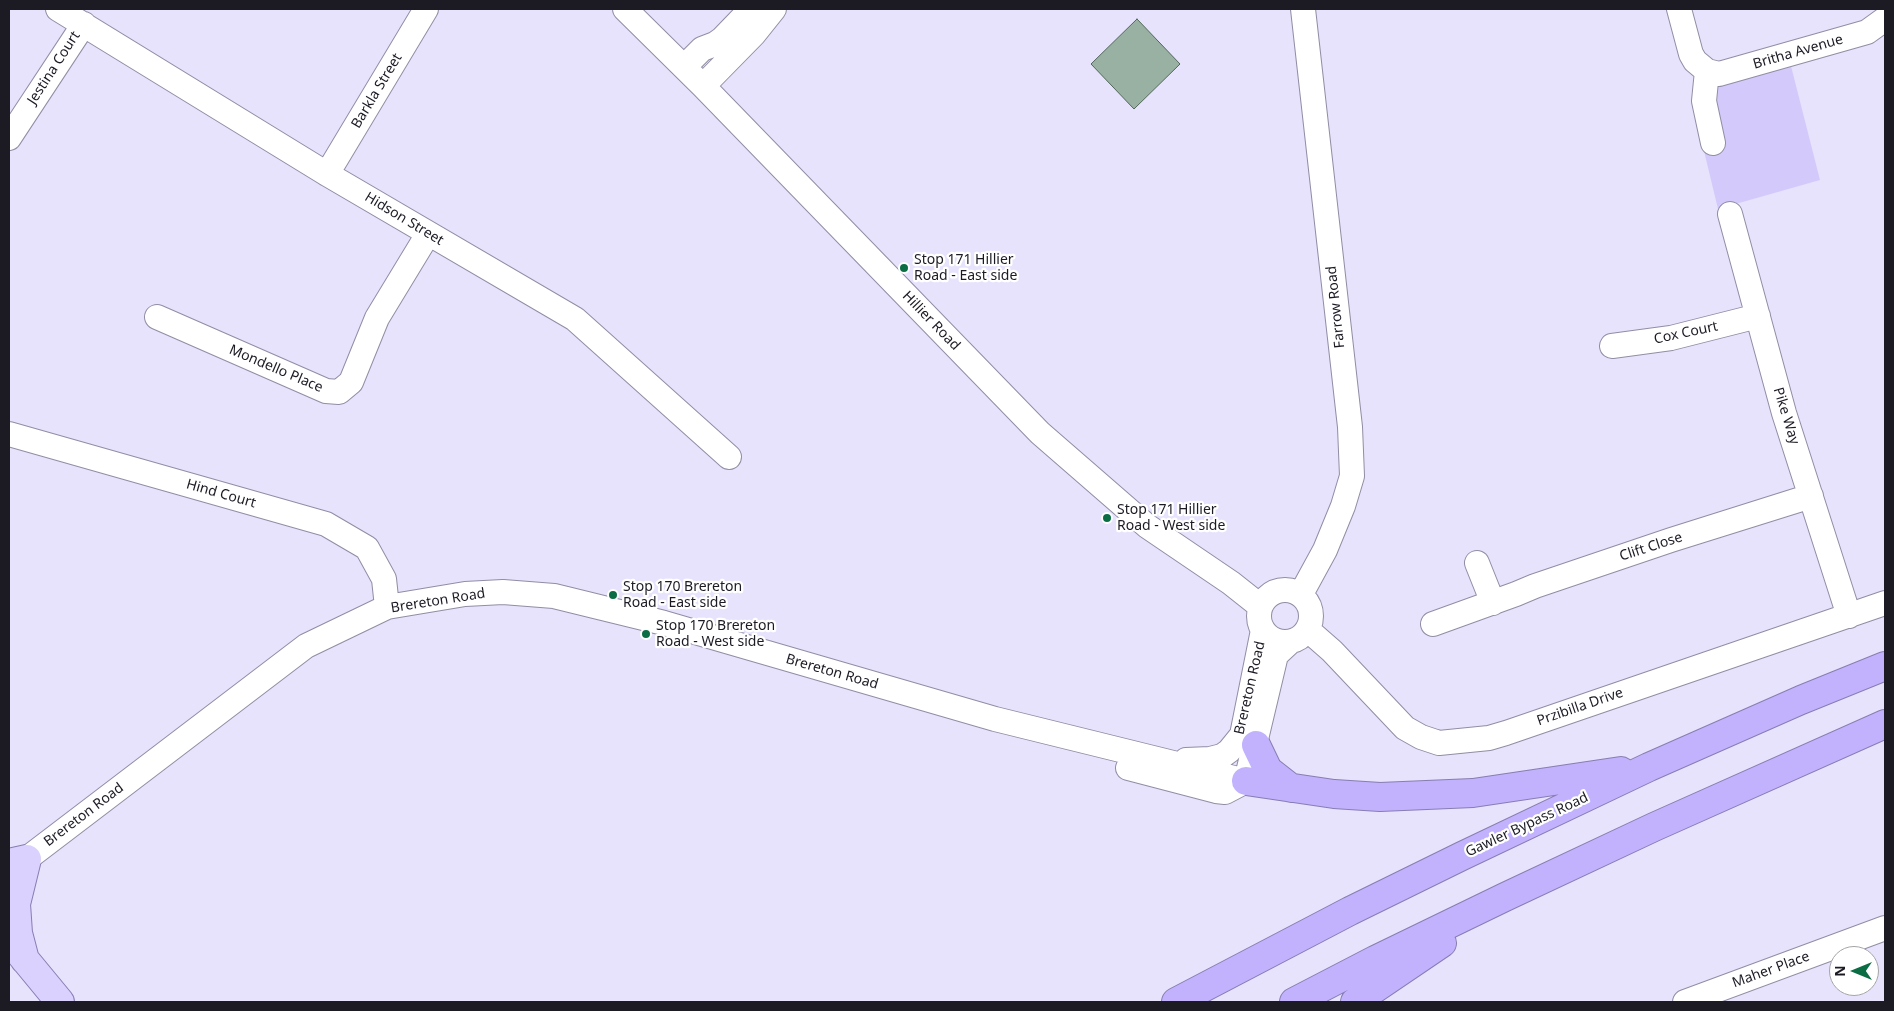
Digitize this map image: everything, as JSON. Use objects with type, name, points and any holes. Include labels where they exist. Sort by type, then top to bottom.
[{"type":"highway","name":"Gawler Bypass Road","points":[[1176,1002],[1350,911],[1649,767],[1885,666]]},
{"type":"highway","points":[[1294,1002],[1520,890],[1672,819],[1885,724]]},
{"type":"highway","points":[[1256,745],[1268,770],[1290,788]]},
{"type":"highway","points":[[1246,781],[1334,794],[1380,796],[1473,793],[1649,767]]},
{"type":"highway","points":[[1354,1002],[1520,890]]},
{"type":"main road","points":[[15,865],[17,950],[60,1002]]},
{"type":"street","name":"Hidson Street","points":[[58,9],[327,174],[575,319],[729,457]]},
{"type":"street","name":"Barkla Street","points":[[327,174],[426,9]]},
{"type":"street","name":"Hillier Road","points":[[625,9],[703,86],[1040,433],[1147,526],[1231,583],[1260,606]]},
{"type":"street","points":[[684,68],[702,49],[722,39],[751,9]]},
{"type":"street","points":[[703,86],[754,34],[774,9]]},
{"type":"street","name":"Farrow Road","points":[[1301,594],[1328,541],[1343,506],[1352,476],[1350,427],[1303,9]]},
{"type":"street","points":[[1679,9],[1691,54],[1695,61],[1707,71],[1704,102],[1713,143]]},
{"type":"street","name":"Britha Avenue","points":[[1707,71],[1719,74],[1727,73],[1858,35],[1872,29],[1885,19]]},
{"type":"street","name":"Jestina Court","points":[[9,138],[84,24]]},
{"type":"street","name":"Pike Way","points":[[1730,214],[1784,413],[1849,616]]},
{"type":"street","name":"Mondello Place","points":[[156,317],[326,391],[339,392],[351,382],[377,318],[428,234]]},
{"type":"street","name":"Cox Court","points":[[1612,346],[1671,338],[1758,316]]},
{"type":"street","name":"Hind Court","points":[[9,434],[326,524],[367,548],[384,579],[387,607]]},
{"type":"street","name":"Clift Close","points":[[1434,624],[1616,558],[1811,496]]},
{"type":"street","points":[[1476,562],[1493,603]]},
{"type":"street","points":[[1286,589],[1301,594],[1312,614],[1299,636],[1282,642],[1275,640],[1263,630],[1259,615],[1260,606],[1264,599],[1278,590],[1286,589]]},
{"type":"street","name":"Brereton Road","points":[[15,865],[306,646],[387,607],[465,594],[503,592],[554,596],[664,623],[995,719],[1246,781]]},
{"type":"street","name":"Przibilla Drive","points":[[1299,636],[1332,651],[1405,728],[1421,738],[1439,743],[1489,738],[1506,733],[1885,603]]},
{"type":"street","name":"Brereton Road","points":[[1149,758],[1210,759],[1222,756],[1236,744],[1242,735],[1263,630]]},
{"type":"street","name":"Brereton Road","points":[[995,719],[1132,770],[1192,786],[1225,792],[1246,781],[1276,655],[1299,636]]},
{"type":"street","name":"Maher Place","points":[[1685,1002],[1885,928]]},
{"type":"shaded area","points":[[1791,66],[1820,180],[1718,209],[1704,151],[1723,146],[1713,106],[1715,88],[1719,85]]},
{"type":"building","points":[[1137,19],[1180,64],[1134,109],[1091,64]]},
{"type":"place","name":"Stop 171 Hillier Road - East side","points":[[904,268]]},
{"type":"place","name":"Stop 171 Hillier Road - West side","points":[[1107,518]]},
{"type":"place","name":"Stop 170 Brereton Road - East side","points":[[613,595]]},
{"type":"place","name":"Stop 170 Brereton Road - West side","points":[[646,634]]}]
